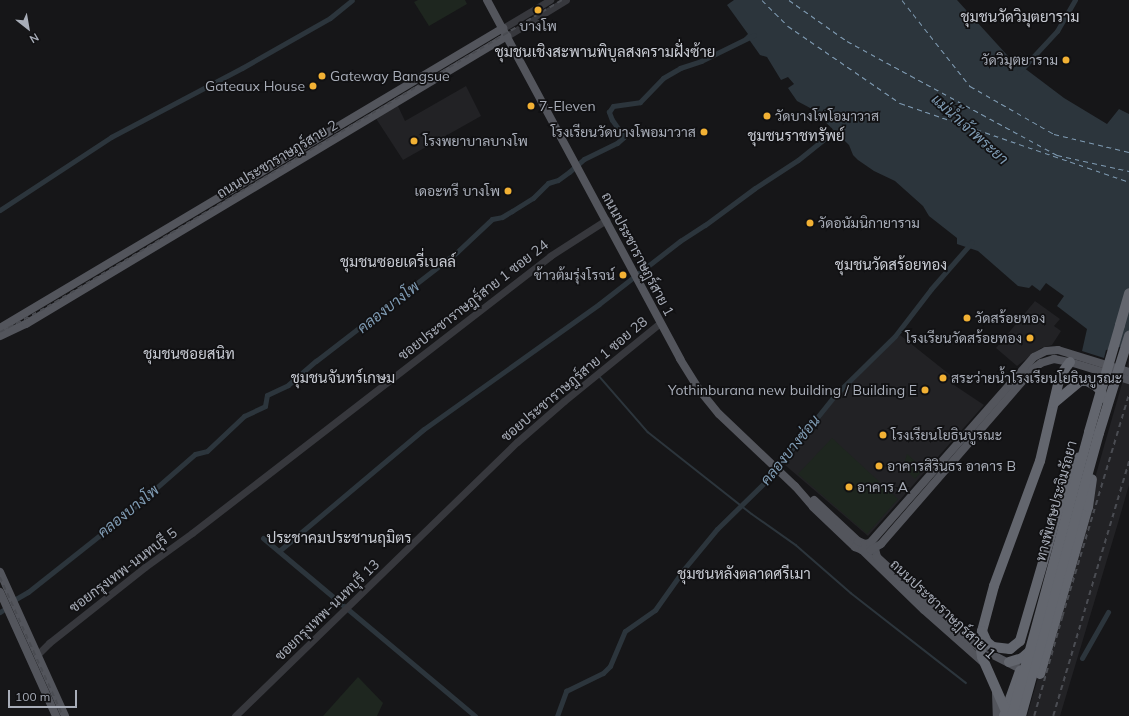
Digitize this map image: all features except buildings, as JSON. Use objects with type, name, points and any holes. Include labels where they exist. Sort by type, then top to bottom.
[{"type":"highway","name":"ทางพิเศษประจิมรัถยา","points":[[1021,716],[1129,293]]},
{"type":"highway","name":"ทางพิเศษประจิมรัถยา","points":[[1012,716],[1094,432],[1129,336]]},
{"type":"highway","points":[[1008,716],[982,658],[980,643],[982,631],[994,586],[1040,461],[1060,376],[1073,360]]},
{"type":"highway","points":[[1004,716],[1021,669],[1044,617],[1103,398],[1101,391],[1096,386],[1087,381],[1080,381],[1054,403]]},
{"type":"highway","points":[[1026,716],[1088,507],[1094,432]]},
{"type":"highway","points":[[982,631],[987,642],[1001,649],[1010,649],[1020,641],[1062,497],[1094,432]]},
{"type":"highway","points":[[1008,662],[1022,658],[1029,652]]},
{"type":"main road","name":"ถนนประชาราษฎร์สาย 1","points":[[486,0],[507,36],[687,373],[706,398],[727,422],[802,493],[806,499],[855,547],[862,550],[966,639],[987,652],[1021,669]]},
{"type":"main road","name":"ถนนประชาราษฎร์สาย 2","points":[[0,328],[502,28]]},
{"type":"main road","name":"ถนนประชาราษฎร์สาย 2","points":[[0,336],[26,324],[507,36]]},
{"type":"main road","points":[[368,108],[373,117]]},
{"type":"main road","points":[[250,179],[255,187]]},
{"type":"main road","points":[[93,272],[98,280]]},
{"type":"main road","name":"ถนนประชาราษฎร์สาย 1","points":[[802,493],[809,496],[858,540],[867,544],[874,539],[1036,366],[1050,359],[1073,360],[1099,367],[1129,372]]},
{"type":"main road","name":"ถนนประชาราษฎร์สาย 1","points":[[1099,367],[1129,380]]},
{"type":"main road","name":"ถนนประชาราษฎร์สาย 1","points":[[967,439],[875,549],[877,557],[892,575],[961,643],[984,662],[991,670],[996,683],[997,716]]},
{"type":"main road","points":[[862,550],[875,549]]},
{"type":"main road","points":[[0,572],[16,619],[56,716]]},
{"type":"main road","points":[[0,592],[38,654],[65,716]]},
{"type":"main road","points":[[1016,716],[1024,682],[1021,669]]},
{"type":"street","name":"ถนนประชาราษฎร์สาย 2","points":[[502,28],[550,0]]},
{"type":"street","name":"ถนนประชาราษฎร์สาย 2","points":[[507,36],[566,0]]},
{"type":"street","name":"ซอยประชาราษฎร์สาย 1 ซอย 24","points":[[226,508],[550,256],[606,220]]},
{"type":"street","name":"ซอยประชาราษฎร์สาย 1 ซอย 28","points":[[504,455],[564,401],[660,323]]},
{"type":"street","name":"ซอยกรุงเทพ-นนทบุรี 13","points":[[236,716],[504,455]]},
{"type":"street","name":"ซอยกรุงเทพ-นนทบุรี 5","points":[[38,654],[77,621],[226,508]]},
{"type":"shaded area","points":[[418,0],[465,0],[467,4],[429,26],[414,2]]},
{"type":"shaded area","name":"โรงพยาบาลบางโพ","points":[[466,86],[481,116],[403,160],[375,117],[397,104],[405,121]]},
{"type":"shaded area","name":"โรงเรียนวัดสร้อยทอง","points":[[1035,301],[1060,319],[1054,326],[1061,331],[1052,345],[1041,348],[1017,366],[996,348]]},
{"type":"shaded area","name":"โรงเรียนโยธินบูรณะ","points":[[900,335],[954,378],[951,383],[984,405],[868,536],[785,465],[836,398]]},
{"type":"shaded area","points":[[1129,359],[1129,485],[1060,716],[1027,716]]},
{"type":"shaded area","name":"อาคาร A","points":[[832,438],[898,499],[867,534],[798,474]]},
{"type":"shaded area","points":[[907,454],[924,469],[915,479],[903,467]]},
{"type":"shaded area","points":[[358,677],[383,703],[377,716],[323,716]]},
{"type":"water","name":"แม่น้ำเจ้าพระยา","points":[[734,0],[957,0],[1007,55],[1064,98],[1107,124],[1119,109],[1129,114],[1129,345],[1106,350],[1104,358],[1082,351],[1087,329],[1057,306],[1064,296],[1046,283],[1040,291],[1032,285],[1029,288],[1018,286],[978,251],[957,244],[957,238],[929,216],[923,206],[895,181],[874,171],[858,160],[853,155],[849,145],[812,109],[797,101],[788,88],[794,84],[788,77],[781,80],[767,57],[760,55],[748,38],[744,38],[748,34],[727,5]]},
{"type":"waterway","points":[[0,210],[111,137],[242,68],[330,18],[352,0]]},
{"type":"waterway","points":[[1019,72],[1057,31],[1075,0]]},
{"type":"waterway","name":"คลองบางโพ","points":[[14,600],[28,592],[124,516],[195,454],[207,451],[244,416],[265,406],[267,395],[288,385],[316,361],[457,252],[492,219],[502,217],[512,211],[533,198],[548,183],[558,180],[584,159],[617,143],[624,137],[612,120],[609,112],[613,106],[640,102],[663,78],[680,68],[701,61],[754,35]]},
{"type":"waterway","points":[[279,551],[424,429],[599,304],[680,241],[705,225],[755,188],[798,160],[839,127]]},
{"type":"waterway","name":"คลองบางซ่อน","points":[[557,716],[566,691],[603,673],[610,666],[625,631],[655,610],[684,569],[717,529],[768,479],[835,395],[895,336],[931,289],[972,242]]},
{"type":"waterway","points":[[600,377],[648,432],[752,514],[796,545],[851,593],[966,683]]},
{"type":"waterway","points":[[263,538],[475,716]]},
{"type":"waterway","points":[[1082,658],[1108,612]]},
{"type":"ferry route","points":[[762,0],[788,26],[900,103],[1129,182]]},
{"type":"ferry route","points":[[789,0],[847,41],[1057,155],[1129,171]]},
{"type":"ferry route","points":[[902,0],[970,86],[1054,134],[1129,152]]},
{"type":"railway","points":[[0,332],[47,307],[562,0]]},
{"type":"railway","points":[[1034,716],[1129,393]]},
{"type":"railway","points":[[1053,716],[1129,461]]},
{"type":"railway","points":[[0,577],[63,716]]},
{"type":"place","name":"บางโพ","points":[[538,10]]},
{"type":"place","name":"วัดวิมุตยาราม","points":[[1066,60]]},
{"type":"place","name":"Gateway Bangsue","points":[[322,76]]},
{"type":"place","name":"Gateaux House","points":[[313,86]]},
{"type":"place","name":"7-Eleven","points":[[531,106]]},
{"type":"place","name":"วัดบางโพโอมาวาส","points":[[767,116]]},
{"type":"place","name":"โรงเรียนวัดบางโพอมาวาส","points":[[704,132]]},
{"type":"place","name":"โรงพยาบาลบางโพ","points":[[414,141]]},
{"type":"place","name":"เดอะทรี บางโพ","points":[[508,191]]},
{"type":"place","name":"วัดอนัมนิกายาราม","points":[[810,223]]},
{"type":"place","name":"ข้าวต้มรุ่งโรจน์","points":[[623,275]]},
{"type":"place","name":"วัดสร้อยทอง","points":[[967,318]]},
{"type":"place","name":"โรงเรียนวัดสร้อยทอง","points":[[1030,338]]},
{"type":"place","name":"สระว่ายนํ้าโรงเรียนโยธินบูรณะ","points":[[943,378]]},
{"type":"place","name":"Yothinburana new building / Building E","points":[[925,390]]},
{"type":"place","name":"โรงเรียนโยธินบูรณะ","points":[[883,435]]},
{"type":"place","name":"อาคารสิรินธร อาคาร B","points":[[879,466]]},
{"type":"place","name":"อาคาร A","points":[[849,487]]},
{"type":"district","name":"ชุมชนวัดวิมุตยาราม","points":[[1020,17]]},
{"type":"district","name":"ชุมชนเชิงสะพานพิบูลสงครามฝั่งซ้าย","points":[[605,52]]},
{"type":"district","name":"ชุมชนราชทรัพย์","points":[[796,136]]},
{"type":"district","name":"ชุมชนซอยเดรี่เบลล์","points":[[398,262]]},
{"type":"district","name":"ชุมชนวัดสร้อยทอง","points":[[891,265]]},
{"type":"district","name":"ชุมชนซอยสนิท","points":[[189,354]]},
{"type":"district","name":"ชุมชนจันทร์เกษม","points":[[343,378]]},
{"type":"district","name":"ประชาคมประชานฤมิตร","points":[[339,538]]},
{"type":"district","name":"ชุมชนหลังตลาดศรีเมา","points":[[744,574]]}]
